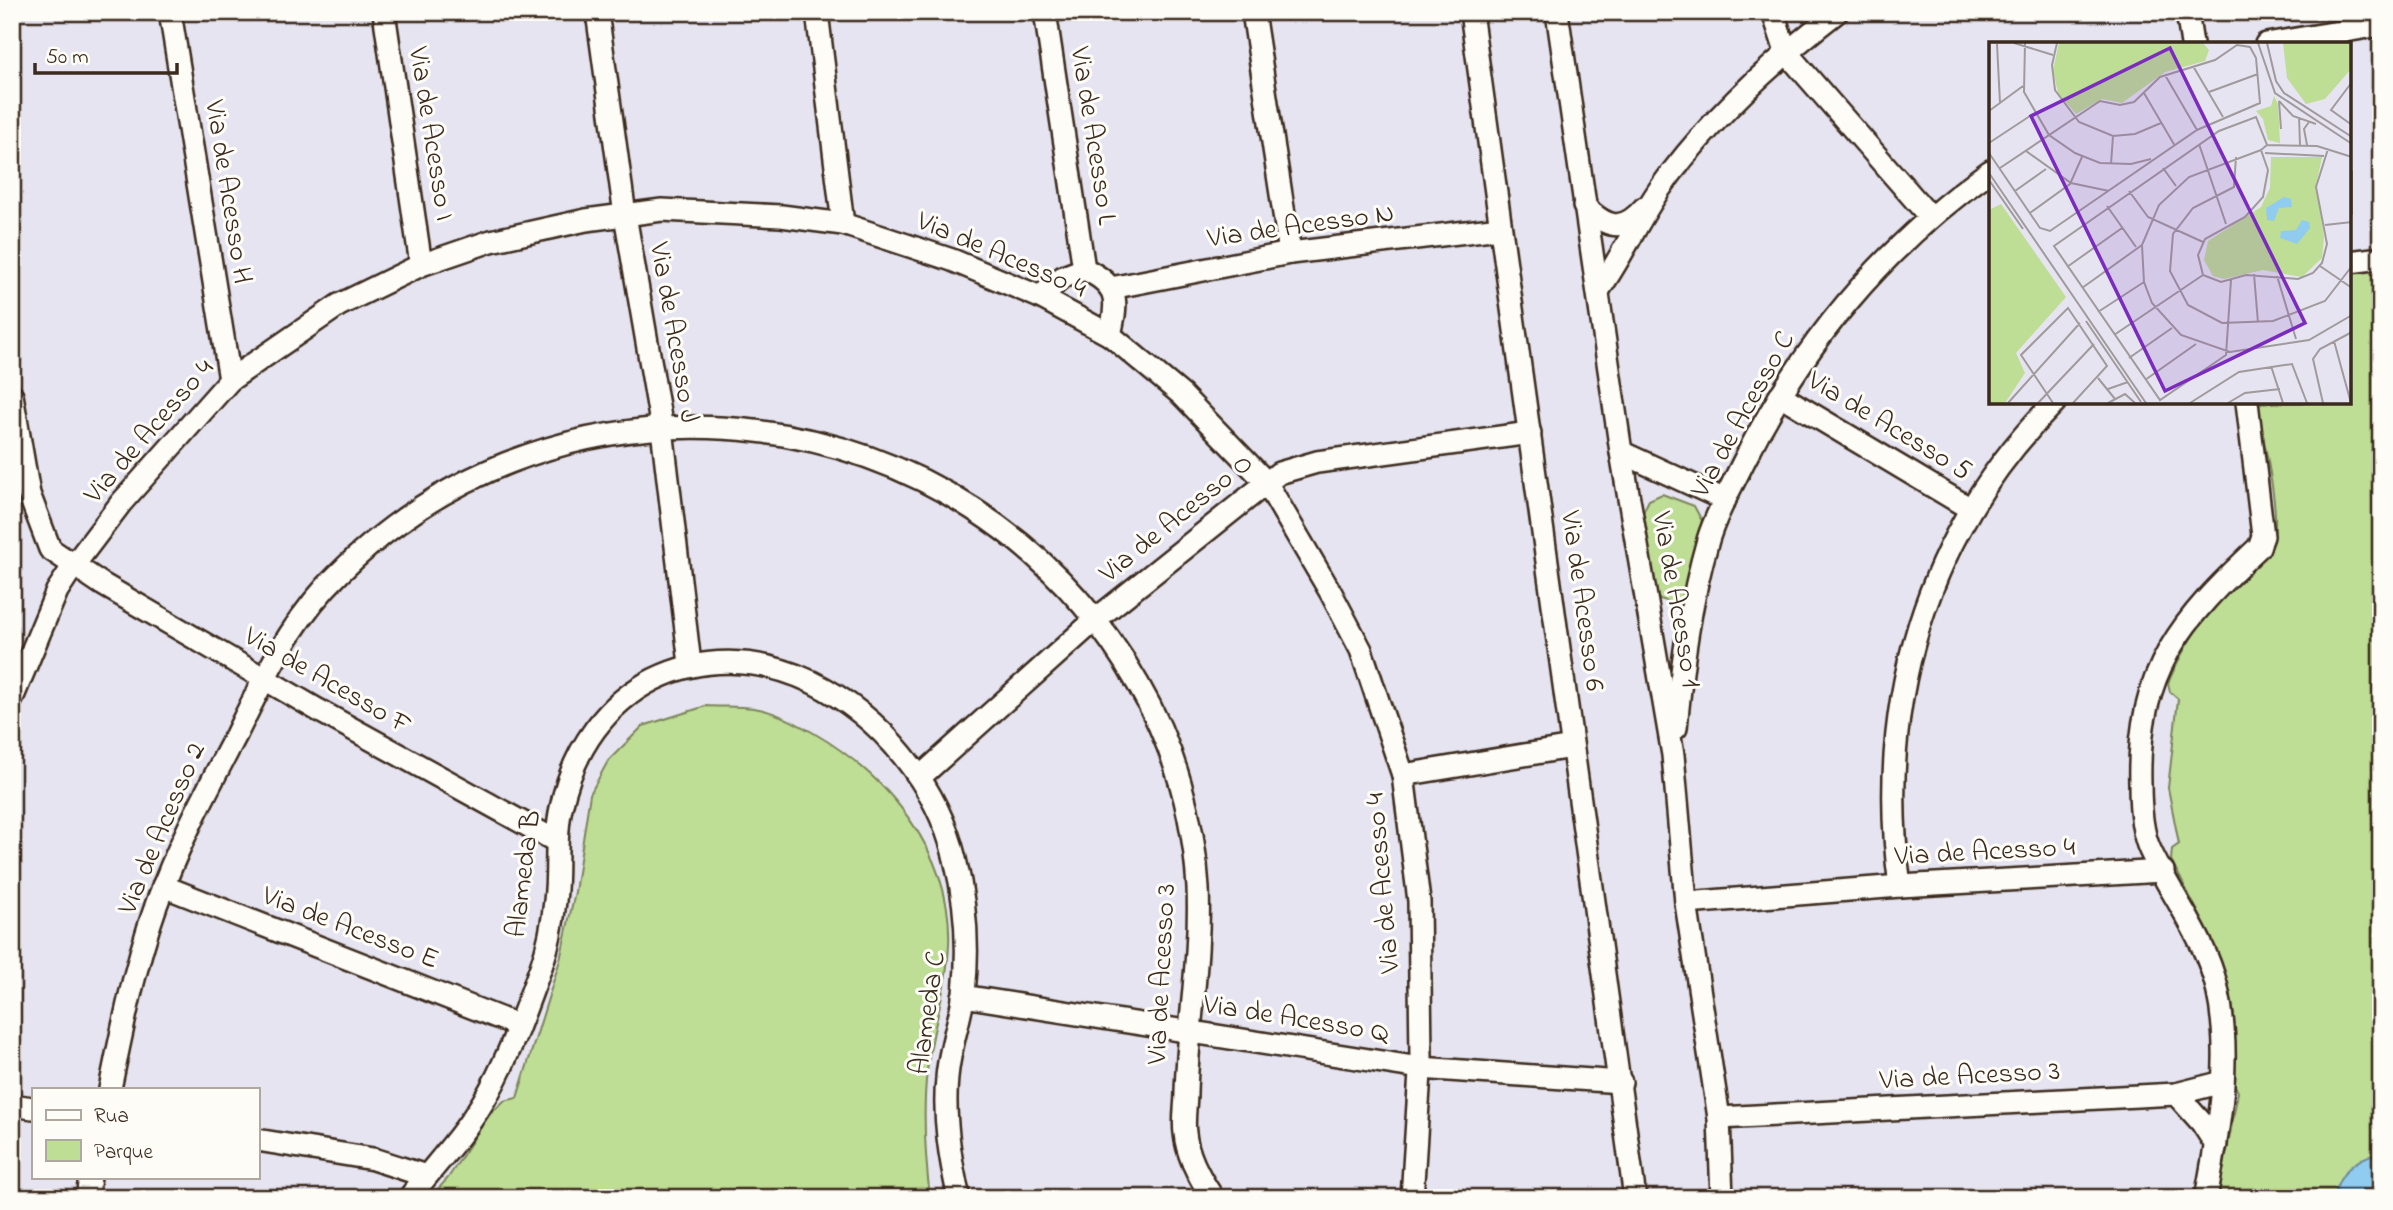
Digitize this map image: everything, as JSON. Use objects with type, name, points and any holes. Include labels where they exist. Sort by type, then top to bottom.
[{"type":"street","name":"Via de Acesso H","points":[[170,12],[230,380]]},
{"type":"street","name":"Via de Acesso I","points":[[384,12],[421,265]]},
{"type":"street","name":"Via de Acesso J","points":[[597,12],[625,215],[662,429],[690,664]]},
{"type":"street","points":[[817,12],[843,224]]},
{"type":"street","name":"Via de Acesso L","points":[[1045,12],[1084,269]]},
{"type":"street","points":[[1253,12],[1290,253]]},
{"type":"street","name":"Via de Acesso 6","points":[[1471,12],[1635,1198]]},
{"type":"street","name":"Via de Acesso 1","points":[[1557,12],[1621,453],[1673,755],[1686,903],[1719,1118],[1722,1198]]},
{"type":"street","points":[[1773,12],[1786,52],[1930,217]]},
{"type":"street","points":[[1584,206],[1600,220],[1619,225],[1631,222],[1725,111],[1786,52],[1837,12]]},
{"type":"street","points":[[2187,12],[2192,42]]},
{"type":"street","points":[[2278,42],[2381,25]]},
{"type":"street","name":"Via de Acesso C","points":[[1673,755],[1684,643],[1708,539],[1725,500],[1780,395],[1828,325],[1883,259],[1930,217],[1989,172]]},
{"type":"street","points":[[1598,291],[1659,190]]},
{"type":"street","name":"Via de Acesso 4","points":[[74,565],[121,503],[230,380],[339,304],[421,265],[491,241],[662,210],[781,216],[843,224],[952,260],[1040,297],[1110,335],[1182,395],[1266,482],[1361,650],[1403,775],[1419,901],[1420,1068],[1412,1198]]},
{"type":"street","name":"Via de Acesso N","points":[[1111,288],[1290,253],[1500,228]]},
{"type":"street","points":[[2351,261],[2381,258]]},
{"type":"street","points":[[1040,297],[1063,277],[1084,269],[1099,276],[1111,288],[1117,303],[1110,335]]},
{"type":"street","name":"Via de Acesso F","points":[[12,395],[29,494],[50,549],[264,678],[556,841]]},
{"type":"street","name":"Via de Acesso 5","points":[[1780,395],[1969,508]]},
{"type":"street","points":[[1900,886],[1894,816],[1895,750],[1906,669],[1919,618],[1969,508],[1995,470],[2053,404]]},
{"type":"street","points":[[2206,1198],[2216,1145],[2225,1038],[2217,987],[2197,932],[2149,849],[2140,809],[2139,768],[2151,692],[2160,662],[2176,634],[2213,590],[2259,547],[2263,536],[2247,404]]},
{"type":"street","name":"Via de Acesso 3","points":[[264,678],[289,631],[327,586],[380,537],[433,500],[482,472],[563,442],[662,429],[765,430],[884,461],[997,524],[1095,620],[1138,684],[1169,749],[1190,819],[1198,890],[1196,967],[1188,1032],[1185,1136],[1199,1178],[1213,1198]]},
{"type":"street","name":"Via de Acesso O","points":[[920,777],[1095,620],[1266,482],[1287,469],[1317,462],[1530,433]]},
{"type":"street","points":[[1621,453],[1725,500]]},
{"type":"street","points":[[12,699],[57,590],[74,565]]},
{"type":"street","name":"Alameda C","points":[[690,664],[736,662],[773,668],[808,680],[841,697],[905,757],[920,777],[955,857],[967,928],[963,996],[947,1077],[950,1160],[959,1198]]},
{"type":"street","name":"Alameda B","points":[[409,1198],[481,1105],[499,1074],[542,963],[555,901],[556,841],[561,807],[574,762],[607,714],[635,690],[690,664]]},
{"type":"street","name":"Via de Acesso 2","points":[[110,1088],[129,997],[163,886],[190,824],[264,678]]},
{"type":"street","points":[[1403,775],[1572,747]]},
{"type":"street","name":"Via de Acesso 4","points":[[1686,903],[1900,886],[2163,871]]},
{"type":"street","name":"Via de Acesso E","points":[[163,886],[517,1026]]},
{"type":"street","name":"Via de Acesso Q","points":[[963,996],[1420,1068],[1621,1082]]},
{"type":"street","name":"Via de Acesso 3","points":[[1719,1118],[2176,1094],[2223,1082]]},
{"type":"street","points":[[2176,1094],[2202,1123],[2216,1145]]},
{"type":"street","points":[[12,1105],[32,1108]]},
{"type":"street","points":[[259,1140],[373,1159],[426,1176]]},
{"type":"street","points":[[87,1198],[90,1178]]},
{"type":"green space","points":[[2381,267],[2381,1198],[2218,1198],[2238,1092],[2229,1072],[2233,1021],[2231,996],[2212,939],[2171,860],[2172,849],[2179,844],[2168,788],[2178,699],[2170,692],[2168,683],[2202,621],[2256,566],[2274,536],[2273,490],[2257,404],[2351,404],[2351,271]]},
{"type":"green space","points":[[1662,494],[1694,506],[1702,521],[1682,605],[1652,597],[1641,516],[1649,500]]},
{"type":"green space","points":[[706,706],[761,709],[784,717],[840,750],[866,770],[889,794],[910,820],[927,849],[940,879],[947,911],[949,945],[925,1087],[925,1134],[930,1198],[430,1198],[448,1178],[489,1115],[504,1101],[517,1098],[560,960],[575,892],[590,794],[608,761],[643,726]]},
{"type":"water","points":[[2381,1152],[2381,1198],[2334,1198],[2340,1181],[2350,1168],[2364,1158]]}]
